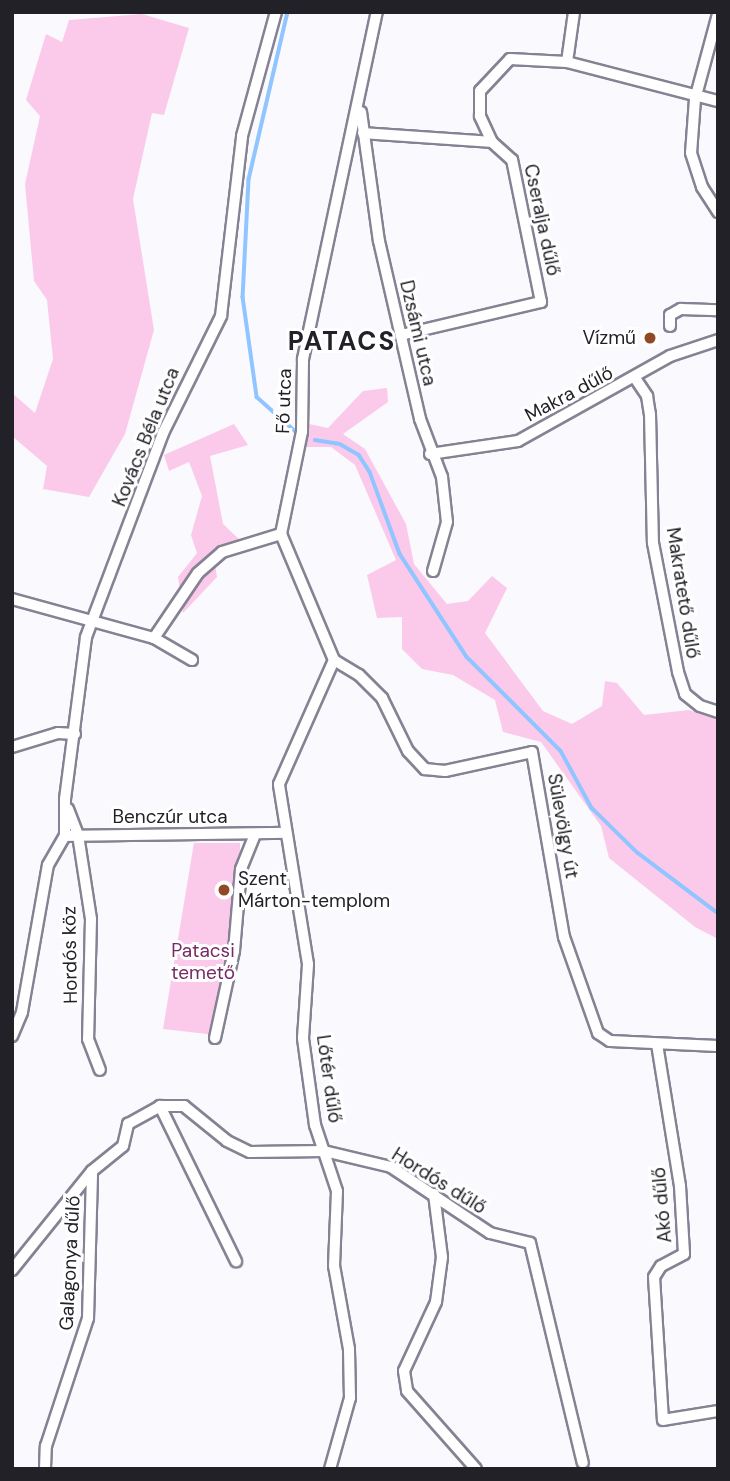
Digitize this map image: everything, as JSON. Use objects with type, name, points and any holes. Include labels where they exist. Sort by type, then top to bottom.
[{"type":"street","name":"Kovács Béla utca","points":[[62,839],[65,800],[92,620],[163,433],[220,316],[240,146],[275,12]]},
{"type":"street","name":"Fő utca","points":[[281,534],[302,432],[303,359],[377,12]]},
{"type":"street","points":[[567,62],[574,12]]},
{"type":"street","points":[[718,14],[695,99],[691,153],[702,187],[718,212]]},
{"type":"street","name":"Cseralja dűlő","points":[[401,335],[541,302],[512,160],[492,142],[480,116],[480,91],[492,75],[510,59],[530,57],[567,62],[695,99],[718,101]]},
{"type":"street","name":"Dzsámi utca","points":[[360,98],[379,241],[430,454],[442,477],[447,522],[433,570]]},
{"type":"street","points":[[363,133],[492,142]]},
{"type":"street","points":[[670,326],[670,315],[681,309],[718,310]]},
{"type":"street","name":"Makra dűlő","points":[[430,454],[518,441],[635,378],[670,356],[718,340]]},
{"type":"street","name":"Makratető dűlő","points":[[635,378],[647,396],[650,414],[653,543],[678,672],[685,694],[700,706],[718,712]]},
{"type":"street","points":[[154,638],[198,573],[222,552],[281,534],[334,660]]},
{"type":"street","points":[[12,599],[154,638],[192,660]]},
{"type":"street","name":"Lőtér dűlő","points":[[330,1469],[350,1398],[349,1349],[334,1266],[337,1191],[315,1125],[303,1038],[308,964],[284,833],[279,784],[334,660]]},
{"type":"street","name":"Sülevölgy út","points":[[334,660],[359,675],[382,698],[408,751],[425,769],[445,771],[532,752],[564,937],[598,1033],[610,1041],[718,1046]]},
{"type":"street","points":[[12,747],[49,735],[75,734]]},
{"type":"street","name":"Hordós köz","points":[[65,800],[78,835],[90,919],[89,1039],[100,1070]]},
{"type":"street","name":"Benczúr utca","points":[[62,839],[78,835],[284,833]]},
{"type":"street","points":[[215,1038],[234,951],[241,869],[255,835]]},
{"type":"street","points":[[12,1036],[22,1012],[48,865],[62,839]]},
{"type":"street","name":"Akó dűlő","points":[[657,1044],[680,1186],[684,1254],[661,1266],[654,1277],[663,1420],[718,1411]]},
{"type":"street","points":[[160,1106],[236,1262]]},
{"type":"street","name":"Hordós dűlő","points":[[160,1106],[184,1106],[227,1141],[250,1152],[324,1151],[391,1167],[490,1233],[530,1243],[583,1463]]},
{"type":"street","name":"Galagonya dűlő","points":[[45,1469],[46,1446],[88,1318],[92,1171],[123,1146],[128,1124],[138,1114],[160,1106]]},
{"type":"street","points":[[12,1270],[92,1171]]},
{"type":"street","points":[[434,1194],[442,1258],[436,1302],[404,1371],[407,1391],[476,1469]]},
{"type":"green space","points":[[142,14],[189,28],[164,115],[152,113],[133,199],[154,330],[125,434],[89,497],[43,489],[47,466],[12,436],[12,393],[35,413],[53,359],[47,300],[34,281],[25,184],[40,116],[26,100],[46,34],[62,42],[69,20]]},
{"type":"green space","points":[[387,388],[388,402],[343,434],[365,449],[406,524],[414,564],[447,604],[468,601],[492,576],[507,588],[485,633],[543,711],[572,724],[602,706],[605,681],[617,683],[644,715],[689,710],[718,720],[718,939],[695,927],[609,858],[601,826],[541,742],[503,732],[495,700],[453,675],[422,669],[402,649],[402,617],[377,618],[367,575],[396,560],[355,465],[331,447],[306,447],[309,424],[328,428],[363,391]]},
{"type":"green space","points":[[234,424],[248,445],[210,456],[223,524],[241,541],[251,537],[256,548],[227,555],[215,564],[217,577],[183,613],[178,577],[197,553],[191,535],[202,496],[189,462],[169,471],[164,455]]},
{"type":"green space","name":"Patacsi temető","points":[[194,843],[240,843],[240,904],[216,1035],[163,1029]]},
{"type":"waterway","points":[[288,12],[249,180],[243,297],[257,397],[294,430]]},
{"type":"waterway","points":[[315,440],[340,444],[359,455],[370,472],[400,554],[467,657],[561,751],[592,808],[638,853],[718,913]]},
{"type":"place","name":"Vízmű","points":[[650,338]]},
{"type":"place","name":"Szent Márton-templom","points":[[224,890]]},
{"type":"district","name":"PATACS","points":[[342,342]]}]
